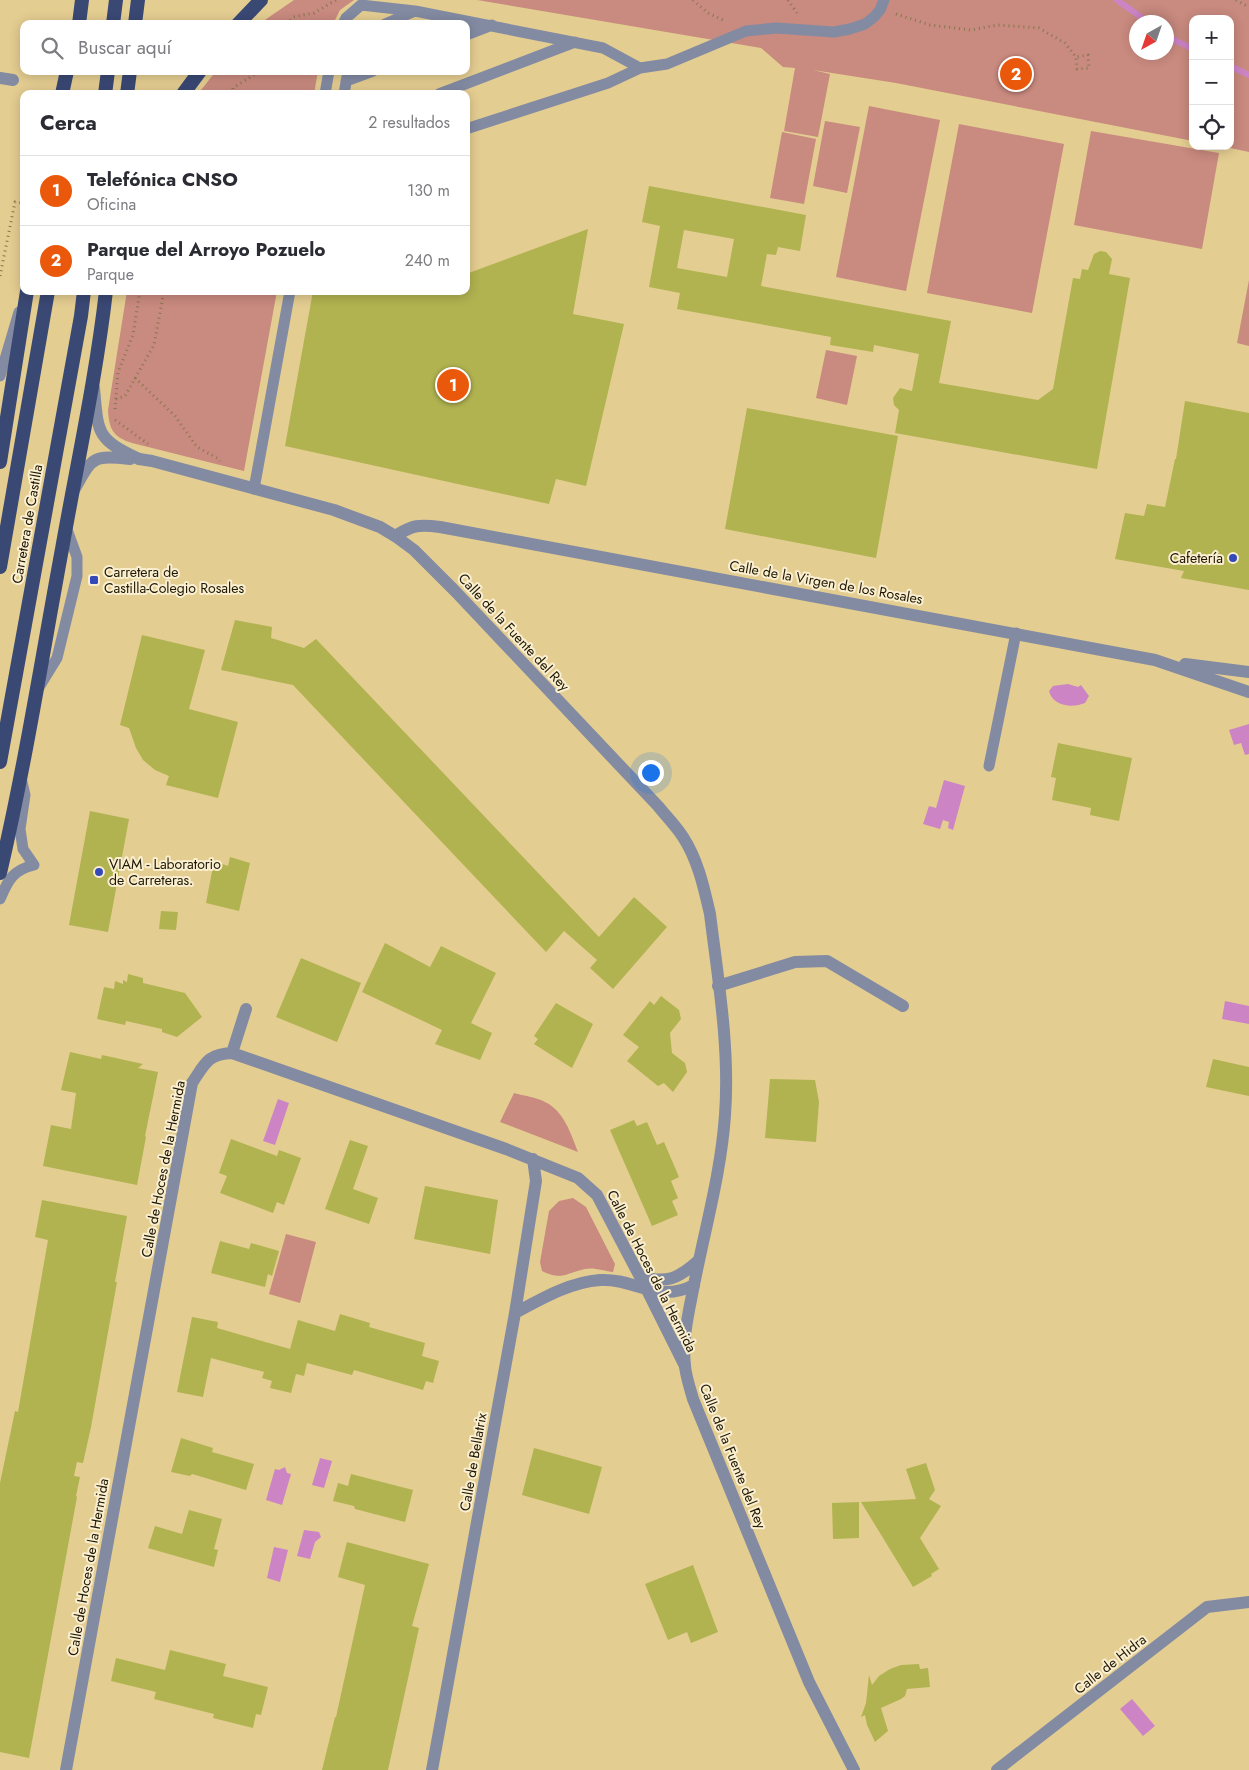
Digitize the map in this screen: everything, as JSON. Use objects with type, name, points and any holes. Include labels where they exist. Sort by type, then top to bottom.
[{"type":"highway","points":[[114,20],[116,0]]},
{"type":"highway","points":[[136,20],[138,0]]},
{"type":"highway","points":[[242,19],[261,0]]},
{"type":"highway","points":[[79,20],[82,3]]},
{"type":"highway","points":[[63,90],[66,75]]},
{"type":"highway","points":[[72,90],[73,75]]},
{"type":"highway","points":[[106,90],[107,75]]},
{"type":"highway","points":[[128,90],[129,75]]},
{"type":"highway","points":[[187,90],[197,75]]},
{"type":"highway","points":[[0,462],[25,295]]},
{"type":"highway","name":"Carretera de Castilla","points":[[0,567],[47,295]]},
{"type":"highway","name":"Carretera de Castilla","points":[[0,762],[84,295]]},
{"type":"highway","points":[[0,874],[36,692],[106,295]]},
{"type":"street","points":[[0,78],[13,80]]},
{"type":"street","name":"Calle de la Fuente del Rey","points":[[93,376],[97,421],[105,440],[138,459]]},
{"type":"street","name":"Calle de la Fuente del Rey","points":[[72,494],[86,469],[100,457],[138,459],[226,481],[361,519],[380,527],[414,550],[455,591],[658,806],[682,836],[694,857],[710,914],[726,1071],[725,1115],[718,1173],[698,1261],[684,1342],[685,1366],[693,1399],[809,1682],[854,1770]]},
{"type":"street","name":"Calle de la Virgen de los Rosales","points":[[395,536],[413,526],[423,524],[440,527],[1155,660],[1249,692]]},
{"type":"street","points":[[1155,660],[1249,672]]},
{"type":"street","points":[[718,986],[795,962],[828,961],[903,1006]]},
{"type":"street","points":[[232,1053],[246,1009]]},
{"type":"street","name":"Calle de Hoces de la Hermida","points":[[66,1770],[192,1083],[210,1058],[219,1054],[232,1053],[533,1159],[578,1178],[597,1195],[685,1366]]},
{"type":"street","name":"Calle de Bellatrix","points":[[432,1770],[515,1313],[536,1181],[533,1159]]},
{"type":"street","points":[[640,1276],[662,1280],[675,1278],[698,1261]]},
{"type":"street","points":[[515,1313],[548,1296],[590,1282],[611,1280],[662,1293],[675,1292],[694,1286]]},
{"type":"street","name":"Calle de Hidra","points":[[997,1770],[1207,1607],[1249,1602]]},
{"type":"lane","points":[[242,19],[265,0]]},
{"type":"lane","points":[[345,20],[361,5],[415,11],[464,20]]},
{"type":"lane","points":[[470,128],[608,83],[640,68],[667,64],[746,31],[776,28],[834,32],[865,24],[882,5]]},
{"type":"lane","points":[[394,20],[415,11]]},
{"type":"lane","points":[[470,21],[603,48],[640,68]]},
{"type":"lane","points":[[470,34],[492,25]]},
{"type":"lane","points":[[449,90],[575,42]]},
{"type":"lane","points":[[326,90],[328,75]]},
{"type":"lane","points":[[345,90],[347,76]]},
{"type":"lane","points":[[0,376],[25,295]]},
{"type":"lane","points":[[254,489],[289,295]]},
{"type":"lane","points":[[36,692],[57,658],[77,576],[76,557],[66,526]]},
{"type":"lane","points":[[989,766],[1016,633]]},
{"type":"lane","points":[[0,899],[7,884],[21,868],[34,865],[23,849],[20,829],[25,795],[20,773]]},
{"type":"path","points":[[290,20],[293,17],[314,13],[336,0]]},
{"type":"path","points":[[693,0],[708,13],[746,31]]},
{"type":"path","points":[[1236,0],[1249,7]]},
{"type":"path","points":[[882,5],[930,25],[971,30],[997,25],[1039,28],[1065,43],[1076,57],[1077,69],[1089,68],[1088,56],[1076,57]]},
{"type":"path","points":[[233,90],[254,75]]},
{"type":"path","points":[[0,276],[15,202],[20,203]]},
{"type":"path","points":[[139,295],[133,335],[118,372],[113,418],[148,442],[152,461]]},
{"type":"path","points":[[116,399],[125,396],[154,345],[163,295]]},
{"type":"path","points":[[135,378],[175,416],[197,447],[219,459],[226,481]]},
{"type":"shaded area","points":[[294,0],[354,0],[340,10],[335,20],[265,20]]},
{"type":"shaded area","points":[[477,0],[1249,0],[1249,152],[1234,149],[1234,15],[1189,15],[1189,140],[896,83],[813,70],[830,74],[818,137],[784,131],[795,68],[783,67],[761,48]]},
{"type":"shaded area","points":[[213,75],[317,75],[315,90],[201,90]]},
{"type":"shaded area","points":[[869,106],[940,120],[906,291],[836,277]]},
{"type":"shaded area","points":[[825,121],[860,127],[847,193],[813,186]]},
{"type":"shaded area","points":[[959,124],[1064,144],[1032,313],[927,293]]},
{"type":"shaded area","points":[[1091,131],[1189,148],[1189,150],[1219,153],[1202,249],[1074,225]]},
{"type":"shaded area","points":[[782,132],[816,139],[804,204],[770,198]]},
{"type":"shaded area","points":[[1249,280],[1249,346],[1237,343]]},
{"type":"shaded area","points":[[126,295],[276,295],[244,471],[126,441],[113,431],[108,410]]},
{"type":"shaded area","points":[[826,350],[857,356],[847,405],[816,398]]},
{"type":"shaded area","points":[[1068,684],[1078,687],[1081,685],[1089,696],[1085,703],[1080,705],[1064,705],[1051,696],[1049,691],[1053,686]]},
{"type":"shaded area","points":[[1249,724],[1249,754],[1245,755],[1241,743],[1234,745],[1229,730]]},
{"type":"shaded area","points":[[944,780],[965,786],[953,830],[948,828],[949,822],[943,820],[940,829],[923,824],[929,806],[936,808]]},
{"type":"shaded area","points":[[1225,1001],[1249,1006],[1249,1024],[1222,1019]]},
{"type":"shaded area","points":[[514,1093],[541,1100],[552,1106],[566,1124],[578,1152],[500,1122]]},
{"type":"shaded area","points":[[278,1099],[289,1103],[275,1145],[263,1141]]},
{"type":"shaded area","points":[[573,1198],[586,1207],[615,1264],[613,1272],[588,1269],[559,1276],[542,1271],[540,1262],[549,1211],[559,1201]]},
{"type":"shaded area","points":[[286,1234],[316,1242],[300,1303],[269,1294]]},
{"type":"shaded area","points":[[320,1458],[332,1461],[324,1488],[312,1485]]},
{"type":"shaded area","points":[[285,1467],[287,1473],[291,1474],[282,1505],[266,1500],[275,1469],[279,1470]]},
{"type":"shaded area","points":[[304,1530],[319,1532],[321,1537],[315,1542],[310,1559],[297,1556]]},
{"type":"shaded area","points":[[274,1547],[288,1550],[280,1582],[267,1578]]},
{"type":"shaded area","points":[[1132,1699],[1155,1726],[1143,1736],[1120,1709]]},
{"type":"building","points":[[649,186],[806,215],[800,251],[778,247],[776,255],[767,254],[761,286],[951,321],[939,383],[1038,400],[1053,389],[1073,278],[1080,279],[1082,269],[1088,270],[1094,254],[1100,251],[1106,252],[1112,259],[1109,274],[1130,278],[1097,469],[895,433],[899,410],[894,405],[893,398],[900,388],[912,391],[919,354],[874,345],[873,352],[830,345],[831,337],[677,309],[680,293],[649,287],[660,226],[642,222]],"holes":[[[684,230],[734,239],[727,277],[677,268]]]},
{"type":"building","points":[[588,229],[573,314],[624,324],[586,486],[556,479],[549,504],[285,446],[312,295],[470,295],[470,273]]},
{"type":"building","points":[[1185,401],[1249,413],[1249,590],[1181,578],[1184,571],[1115,559],[1125,513],[1144,516],[1147,504],[1165,507],[1176,459]]},
{"type":"building","points":[[747,408],[898,436],[876,558],[725,529]]},
{"type":"building","points":[[235,620],[272,627],[271,638],[304,648],[316,639],[599,937],[634,897],[667,927],[613,989],[590,968],[597,960],[564,931],[546,952],[293,685],[221,670]]},
{"type":"building","points":[[142,635],[205,650],[189,709],[238,722],[218,798],[166,785],[169,776],[155,770],[143,760],[136,748],[129,728],[120,725]]},
{"type":"building","points":[[1058,743],[1132,758],[1119,821],[1090,815],[1091,808],[1052,800],[1056,778],[1051,777]]},
{"type":"building","name":"VIAM - Laboratorio de Carreteras.","points":[[90,811],[129,819],[108,932],[69,925]]},
{"type":"building","points":[[230,857],[250,863],[239,911],[206,903],[214,861],[228,866]]},
{"type":"building","points":[[161,911],[178,912],[176,930],[159,929]]},
{"type":"building","points":[[385,943],[430,967],[441,946],[496,973],[471,1023],[492,1033],[480,1060],[435,1044],[442,1030],[362,992]]},
{"type":"building","points":[[301,958],[361,983],[337,1042],[276,1017]]},
{"type":"building","points":[[128,974],[143,978],[143,983],[185,993],[202,1017],[177,1037],[162,1032],[162,1029],[126,1021],[125,1025],[97,1019],[104,987],[114,989],[115,981],[123,984],[123,980],[127,982]]},
{"type":"building","points":[[661,996],[679,1010],[681,1019],[670,1033],[672,1053],[685,1063],[687,1072],[673,1092],[664,1083],[658,1086],[627,1061],[639,1047],[623,1035],[650,1001],[654,1005]]},
{"type":"building","points":[[556,1003],[593,1024],[572,1068],[534,1044],[538,1039],[534,1036]]},
{"type":"building","points":[[70,1052],[101,1059],[102,1055],[143,1064],[138,1068],[158,1072],[137,1185],[43,1166],[51,1125],[71,1129],[76,1093],[61,1090]]},
{"type":"building","points":[[1213,1059],[1249,1067],[1249,1096],[1206,1087]]},
{"type":"building","points":[[770,1079],[815,1080],[819,1102],[816,1142],[765,1138]]},
{"type":"building","points":[[634,1120],[637,1126],[647,1122],[657,1145],[664,1142],[679,1177],[671,1181],[678,1198],[672,1201],[678,1215],[652,1226],[610,1130]]},
{"type":"building","points":[[231,1139],[277,1156],[279,1150],[301,1158],[284,1205],[277,1202],[273,1213],[220,1193],[227,1176],[219,1173]]},
{"type":"building","points":[[350,1140],[368,1146],[353,1189],[378,1198],[369,1224],[325,1209]]},
{"type":"building","points":[[425,1186],[498,1200],[490,1254],[414,1239]]},
{"type":"building","points":[[42,1200],[127,1216],[91,1427],[83,1463],[77,1462],[74,1476],[80,1477],[77,1497],[29,1758],[0,1752],[0,1483],[15,1411],[18,1412],[48,1240],[35,1237]]},
{"type":"building","points":[[220,1241],[249,1249],[251,1243],[279,1251],[272,1276],[268,1274],[265,1287],[211,1273]]},
{"type":"building","points":[[340,1314],[370,1323],[369,1327],[425,1343],[422,1356],[439,1361],[433,1383],[426,1381],[423,1390],[354,1370],[352,1375],[307,1363],[304,1376],[296,1374],[291,1393],[270,1388],[272,1381],[262,1378],[264,1372],[211,1358],[203,1397],[177,1392],[192,1317],[218,1322],[217,1328],[290,1349],[298,1320],[335,1331]]},
{"type":"building","points":[[181,1438],[213,1448],[212,1452],[254,1464],[246,1490],[192,1474],[190,1476],[171,1472]]},
{"type":"building","points":[[534,1448],[602,1467],[589,1514],[522,1495]]},
{"type":"building","points":[[926,1463],[935,1490],[929,1499],[941,1506],[920,1538],[939,1569],[931,1574],[932,1576],[913,1587],[861,1502],[916,1499],[906,1469]]},
{"type":"building","points":[[351,1474],[413,1490],[405,1522],[355,1509],[354,1506],[333,1501],[338,1483],[348,1486]]},
{"type":"building","points":[[859,1502],[859,1538],[833,1539],[832,1503]]},
{"type":"building","points":[[189,1510],[222,1519],[214,1549],[218,1550],[214,1567],[148,1548],[155,1526],[182,1534]]},
{"type":"building","points":[[347,1542],[429,1564],[412,1626],[419,1628],[388,1770],[322,1770],[336,1717],[365,1585],[338,1577]]},
{"type":"building","points":[[693,1565],[718,1632],[691,1643],[687,1632],[668,1640],[645,1584]]},
{"type":"building","points":[[170,1650],[226,1664],[223,1676],[268,1687],[261,1715],[256,1714],[253,1728],[213,1718],[214,1714],[154,1699],[156,1692],[111,1681],[116,1658],[165,1670]]},
{"type":"building","points":[[919,1664],[920,1669],[928,1668],[930,1687],[907,1689],[905,1696],[901,1699],[881,1708],[888,1731],[875,1742],[867,1725],[865,1715],[861,1717],[866,1703],[869,1675],[872,1685],[879,1676],[890,1669],[901,1665]]},
{"type":"waterway","points":[[1117,0],[1138,15]]},
{"type":"waterway","points":[[1174,40],[1189,47]]},
{"type":"waterway","points":[[1234,68],[1249,75]]},
{"type":"place","name":"Parque del Arroyo Pozuelo","points":[[1016,74]]},
{"type":"place","name":"Telefónica CNSO","points":[[453,385]]},
{"type":"place","name":"Cafetería","points":[[1233,558]]},
{"type":"place","name":"Carretera de Castilla-Colegio Rosales","points":[[94,580]]},
{"type":"place","name":"VIAM - Laboratorio de Carreteras.","points":[[99,872]]}]
